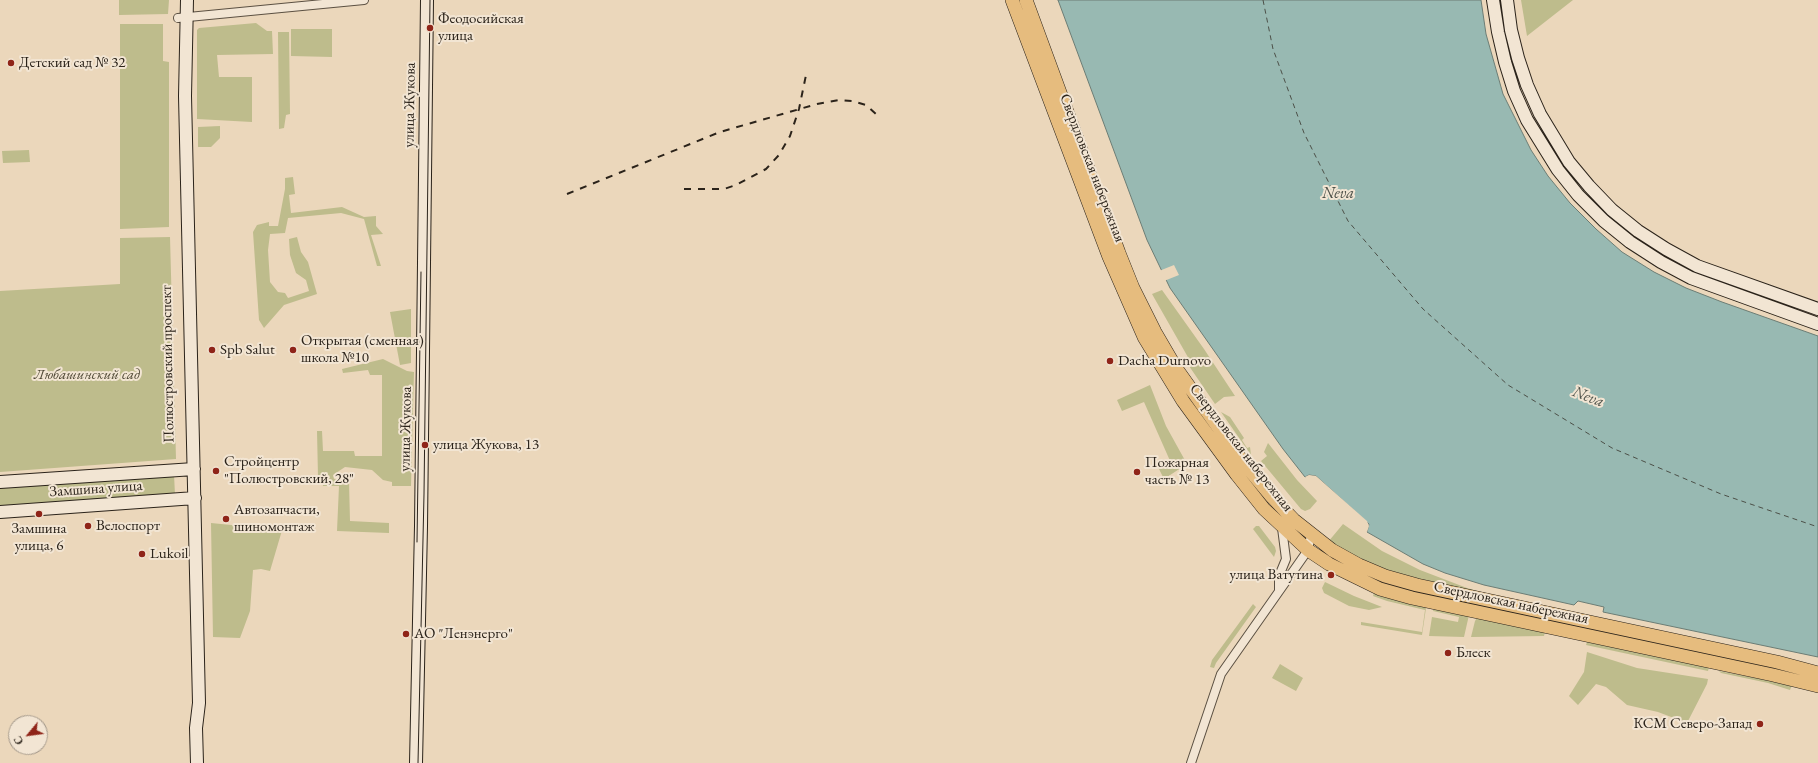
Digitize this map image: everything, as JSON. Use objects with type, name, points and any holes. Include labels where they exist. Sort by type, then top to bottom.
[{"type":"main road","name":"Полюстровский проспект","points":[[179,0],[182,18],[186,103],[190,469],[199,703],[196,728],[197,763]]},
{"type":"main road","name":"Полюстровский проспект","points":[[182,18],[187,0]]},
{"type":"main road","name":"улица Жукова","points":[[416,763],[421,540],[427,0]]},
{"type":"main road","name":"Свердловская набережная","points":[[1012,0],[1109,257],[1144,337],[1183,401],[1264,509],[1282,528],[1308,550],[1329,564],[1380,589],[1412,598],[1773,675],[1818,686]]},
{"type":"main road","name":"Свердловская набережная","points":[[1026,0],[1119,253],[1133,288],[1155,332],[1176,368],[1251,472],[1294,520],[1311,535],[1332,550],[1359,565],[1385,576],[1417,586],[1761,658],[1818,673]]},
{"type":"main road","points":[[1493,0],[1505,62],[1514,91],[1527,120],[1558,170],[1578,195],[1604,221],[1630,242],[1660,262],[1691,278],[1818,324]]},
{"type":"main road","points":[[1507,0],[1511,30],[1518,58],[1527,85],[1540,114],[1569,162],[1612,210],[1638,231],[1697,266],[1818,309]]},
{"type":"main road","name":"Замшина улица","points":[[0,482],[190,469]]},
{"type":"main road","name":"Замшина улица","points":[[0,512],[191,498]]},
{"type":"street","points":[[182,18],[364,0]]},
{"type":"street","points":[[1279,591],[1279,576],[1286,559],[1282,528]]},
{"type":"street","points":[[1192,763],[1221,674],[1308,550],[1311,535]]},
{"type":"green space","points":[[119,0],[169,0],[168,14],[119,15]]},
{"type":"green space","points":[[1521,0],[1573,0],[1527,36]]},
{"type":"green space","points":[[256,23],[267,31],[272,31],[273,54],[217,55],[219,77],[252,77],[252,122],[197,119],[197,30],[199,28]]},
{"type":"green space","points":[[120,24],[163,24],[163,61],[169,62],[169,227],[120,229]]},
{"type":"green space","points":[[291,29],[332,29],[332,57],[291,56]]},
{"type":"green space","points":[[278,32],[289,32],[290,114],[286,115],[284,128],[279,129]]},
{"type":"green space","points":[[220,126],[220,138],[211,147],[198,147],[198,127]]},
{"type":"green space","points":[[29,150],[30,162],[3,163],[2,151]]},
{"type":"green space","points":[[293,177],[295,194],[289,195],[291,213],[342,207],[364,217],[376,216],[376,226],[383,234],[371,235],[381,266],[377,266],[364,219],[341,213],[288,218],[285,233],[270,234],[268,250],[270,282],[278,292],[285,293],[288,298],[309,291],[306,280],[296,273],[290,255],[289,239],[297,237],[301,252],[308,262],[317,294],[284,305],[264,328],[259,320],[253,232],[257,225],[269,222],[269,226],[278,226],[285,189],[285,178]]},
{"type":"green space","name":"Любашинский сад","points":[[170,237],[176,459],[0,472],[0,291],[120,284],[120,238]]},
{"type":"green space","points":[[1162,290],[1235,396],[1224,397],[1215,404],[1189,366],[1189,359],[1152,294]]},
{"type":"green space","points":[[411,309],[411,363],[400,365],[390,312]]},
{"type":"green space","points":[[383,359],[407,371],[414,372],[411,486],[392,486],[392,482],[383,480],[372,470],[345,467],[333,475],[334,479],[349,482],[350,521],[389,523],[389,533],[337,531],[339,486],[323,486],[322,477],[318,477],[317,431],[322,431],[323,451],[354,451],[355,456],[382,456],[382,375],[370,375],[368,370],[343,373],[342,369]]},
{"type":"green space","points":[[1150,385],[1166,426],[1187,464],[1164,479],[1159,469],[1171,463],[1144,402],[1122,411],[1117,400]]},
{"type":"green space","points":[[1221,412],[1230,417],[1244,438],[1242,440],[1247,448],[1250,447],[1251,455]]},
{"type":"green space","points":[[1268,443],[1297,480],[1317,501],[1310,509],[1305,511],[1301,509],[1261,461],[1267,456],[1264,452]]},
{"type":"green space","points":[[174,474],[175,495],[0,508],[0,486]]},
{"type":"green space","points":[[211,523],[241,526],[283,527],[270,571],[261,569],[253,570],[250,611],[240,638],[213,637]]},
{"type":"green space","points":[[1343,524],[1382,551],[1420,570],[1467,588],[1488,594],[1487,597],[1375,568],[1328,542]]},
{"type":"green space","points":[[1256,526],[1259,526],[1275,547],[1276,551],[1274,557],[1253,529]]},
{"type":"green space","points":[[1325,582],[1382,607],[1369,610],[1349,606],[1324,593],[1322,588]]},
{"type":"green space","points":[[1374,593],[1425,607],[1426,608],[1422,635],[1361,625],[1361,622],[1422,632],[1425,610],[1387,601],[1373,596]]},
{"type":"green space","points":[[1253,604],[1256,607],[1214,668],[1210,667],[1212,660]]},
{"type":"green space","points":[[1434,608],[1469,615],[1464,637],[1429,636],[1432,617],[1458,622],[1459,617],[1433,611]]},
{"type":"green space","points":[[1477,618],[1545,632],[1544,636],[1471,637]]},
{"type":"green space","points":[[1587,642],[1709,667],[1708,671],[1586,645]]},
{"type":"green space","points":[[1587,652],[1637,668],[1708,679],[1707,684],[1687,723],[1658,712],[1627,705],[1606,687],[1596,684],[1578,705],[1569,696],[1584,672]]},
{"type":"green space","points":[[1280,664],[1303,678],[1296,691],[1272,678]]},
{"type":"green space","points":[[1719,671],[1792,685],[1790,690],[1768,683],[1721,673]]},
{"type":"water","name":"Neva","points":[[1058,0],[1481,0],[1486,34],[1503,94],[1531,150],[1548,176],[1570,203],[1596,229],[1622,252],[1654,272],[1686,288],[1818,336],[1818,657],[1603,612],[1604,607],[1578,601],[1574,605],[1484,585],[1445,573],[1423,564],[1367,532],[1369,524],[1316,476],[1309,475],[1305,477],[1283,449],[1170,288],[1147,240]]},
{"type":"pier","points":[[1174,265],[1179,275],[1164,281],[1159,271]]},
{"type":"pier","points":[[1309,475],[1316,476],[1367,521],[1369,526],[1367,532],[1365,531],[1367,526],[1366,523],[1315,477],[1305,477]]},
{"type":"ferry route","points":[[1263,0],[1273,49],[1304,133],[1348,221],[1423,309],[1508,385],[1612,448],[1721,494],[1818,527]]},
{"type":"tram line","points":[[418,763],[424,494],[430,0]]},
{"type":"tram line","points":[[417,542],[421,272]]},
{"type":"railway","points":[[684,189],[724,189],[736,185],[766,169],[779,155],[790,136],[799,109],[806,75]]},
{"type":"railway","points":[[567,194],[720,132],[817,104],[839,100],[852,101],[866,105],[876,114]]},
{"type":"place","name":"Феодосийская улица","points":[[430,28]]},
{"type":"place","name":"Детский сад № 32","points":[[11,63]]},
{"type":"place","name":"Spb Salut","points":[[212,350]]},
{"type":"place","name":"Открытая (сменная) школа №10","points":[[293,350]]},
{"type":"place","name":"Dacha Durnovo","points":[[1110,361]]},
{"type":"place","name":"улица Жукова, 13","points":[[425,445]]},
{"type":"place","name":"Стройцентр \"Полюстровский, 28\"","points":[[216,471]]},
{"type":"place","name":"Пожарная часть № 13","points":[[1137,472]]},
{"type":"place","name":"Замшина улица, 6","points":[[39,514]]},
{"type":"place","name":"Автозапчасти, шиномонтаж","points":[[226,519]]},
{"type":"place","name":"Велоспорт","points":[[88,526]]},
{"type":"place","name":"Lukoil","points":[[142,554]]},
{"type":"place","name":"улица Ватутина","points":[[1331,575]]},
{"type":"place","name":"АО \"Ленэнерго\"","points":[[406,634]]},
{"type":"place","name":"Блеск","points":[[1448,653]]},
{"type":"place","name":"КСМ Северо-Запад","points":[[1760,724]]}]
